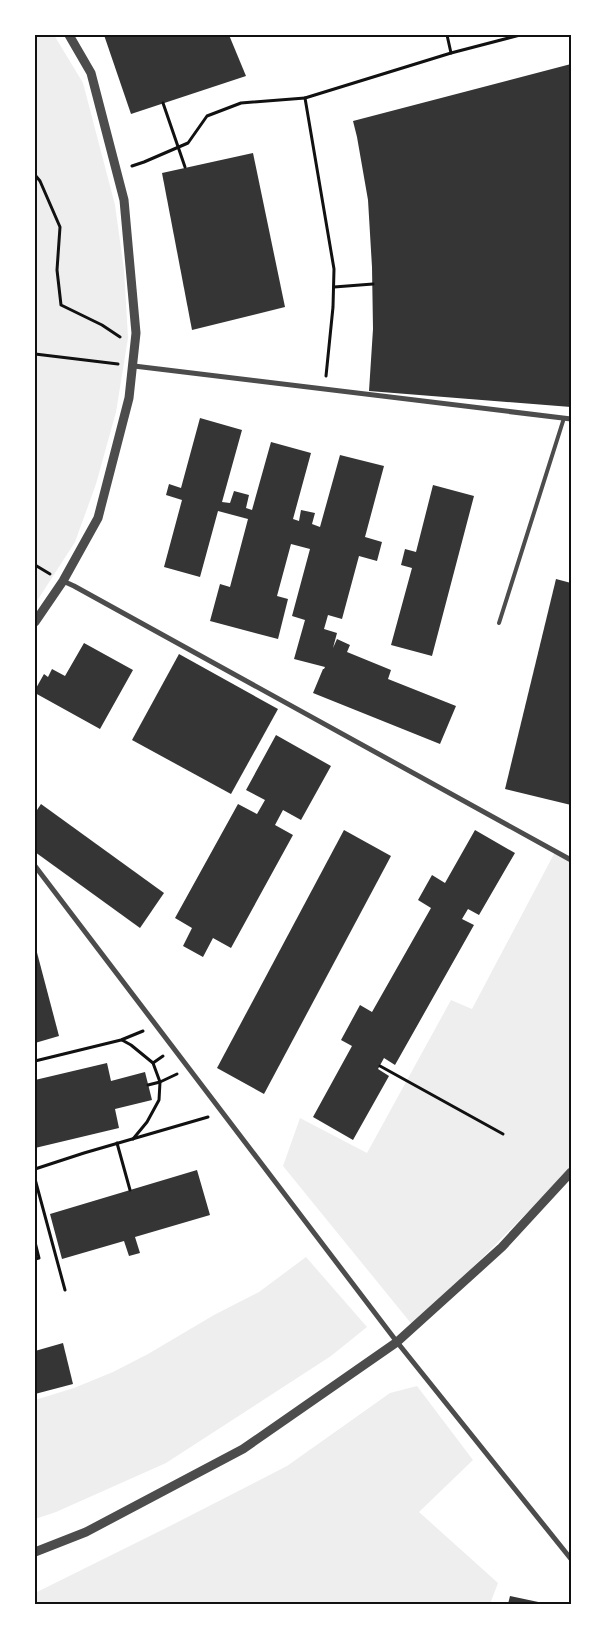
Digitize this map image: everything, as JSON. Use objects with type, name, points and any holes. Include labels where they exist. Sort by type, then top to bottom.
[{"type":"street","points":[[35,622],[63,582],[98,518],[129,398],[134,366],[136,333],[124,200],[91,73],[69,35]]},
{"type":"street","points":[[134,366],[571,419]]},
{"type":"street","points":[[63,582],[74,586],[571,860]]},
{"type":"street","points":[[35,866],[397,1342],[571,1560]]},
{"type":"street","points":[[35,1552],[86,1532],[243,1449],[397,1342],[502,1247],[571,1172]]},
{"type":"lane","points":[[499,623],[564,418]]},
{"type":"path","points":[[447,35],[451,53]]},
{"type":"path","points":[[116,170],[144,162],[188,143],[207,116],[232,106],[241,103],[305,98],[451,53],[520,35]]},
{"type":"path","points":[[305,98],[334,269],[330,342],[324,389]]},
{"type":"path","points":[[163,104],[185,168]]},
{"type":"path","points":[[35,175],[40,181],[60,227],[57,270],[61,305],[102,325],[135,347]]},
{"type":"path","points":[[334,287],[372,284]]},
{"type":"path","points":[[35,354],[134,366]]},
{"type":"path","points":[[35,1061],[121,1040],[156,1026]]},
{"type":"path","points":[[121,1040],[131,1045],[153,1063],[160,1082],[159,1100],[147,1122],[133,1138]]},
{"type":"path","points":[[380,1066],[503,1134]]},
{"type":"path","points":[[148,1085],[160,1082]]},
{"type":"path","points":[[35,1169],[222,1112]]},
{"type":"path","points":[[117,1143],[130,1190]]},
{"type":"path","points":[[35,1179],[58,1271],[65,1290]]},
{"type":"path","points":[[35,1242],[39,1258],[35,1259]]},
{"type":"shaded area","points":[[35,35],[54,35],[83,83],[115,205],[124,270],[128,338],[116,412],[96,484],[75,542],[35,604]]},
{"type":"shaded area","points":[[555,852],[571,860],[571,1168],[414,1327],[283,1166],[300,1118],[367,1153],[451,1000],[472,1009]]},
{"type":"shaded area","points":[[306,1257],[367,1327],[331,1356],[166,1463],[56,1512],[35,1519],[35,1400],[74,1388],[113,1372],[148,1354],[214,1315],[259,1292]]},
{"type":"shaded area","points":[[417,1386],[473,1460],[419,1512],[498,1583],[490,1604],[35,1604],[35,1593],[287,1466],[390,1393]]},
{"type":"building","points":[[104,35],[229,35],[246,76],[131,114]]},
{"type":"building","points":[[571,64],[571,407],[369,391],[373,329],[372,267],[368,200],[353,121]]},
{"type":"building","points":[[253,153],[285,307],[192,330],[162,173]]},
{"type":"building","points":[[200,418],[242,430],[222,502],[230,503],[234,491],[249,495],[246,508],[252,510],[271,442],[311,453],[293,519],[299,521],[301,510],[315,513],[312,524],[320,527],[340,455],[384,466],[365,537],[382,542],[377,561],[359,556],[342,619],[328,615],[324,629],[337,633],[333,648],[337,639],[350,645],[347,652],[391,670],[388,679],[456,706],[440,744],[313,693],[325,667],[294,659],[305,620],[292,616],[310,549],[291,544],[277,596],[288,599],[278,639],[210,621],[220,584],[230,587],[248,519],[218,511],[200,577],[164,567],[182,500],[166,495],[169,484],[181,488]]},
{"type":"building","points":[[433,485],[474,496],[432,656],[391,645],[412,568],[401,565],[405,549],[416,552]]},
{"type":"building","points":[[556,579],[571,583],[571,805],[505,789]]},
{"type":"building","points":[[84,643],[133,670],[100,729],[35,693],[44,674],[48,677],[52,669],[65,676]]},
{"type":"building","points":[[179,654],[278,709],[231,794],[132,740]]},
{"type":"building","points":[[276,735],[331,766],[301,820],[283,810],[275,825],[293,835],[231,948],[213,938],[203,957],[183,946],[192,928],[175,918],[238,804],[257,814],[265,800],[246,790]]},
{"type":"building","points":[[41,804],[164,893],[140,928],[35,852],[35,813]]},
{"type":"building","points":[[344,830],[391,856],[264,1094],[217,1068]]},
{"type":"building","points":[[475,830],[515,853],[479,915],[468,909],[462,919],[474,925],[395,1065],[384,1058],[378,1069],[389,1076],[353,1140],[313,1117],[352,1046],[341,1040],[360,1005],[372,1012],[431,908],[418,900],[432,875],[445,883]]},
{"type":"building","points":[[35,945],[59,1036],[35,1043]]},
{"type":"building","points":[[107,1063],[111,1081],[145,1072],[152,1100],[115,1109],[119,1128],[35,1148],[35,1080]]},
{"type":"building","points":[[197,1170],[210,1215],[135,1237],[140,1253],[129,1256],[124,1241],[62,1259],[50,1214]]},
{"type":"building","points":[[63,1343],[73,1384],[35,1394],[35,1351]]},
{"type":"building","points":[[510,1596],[543,1603],[543,1604],[508,1604]]}]
